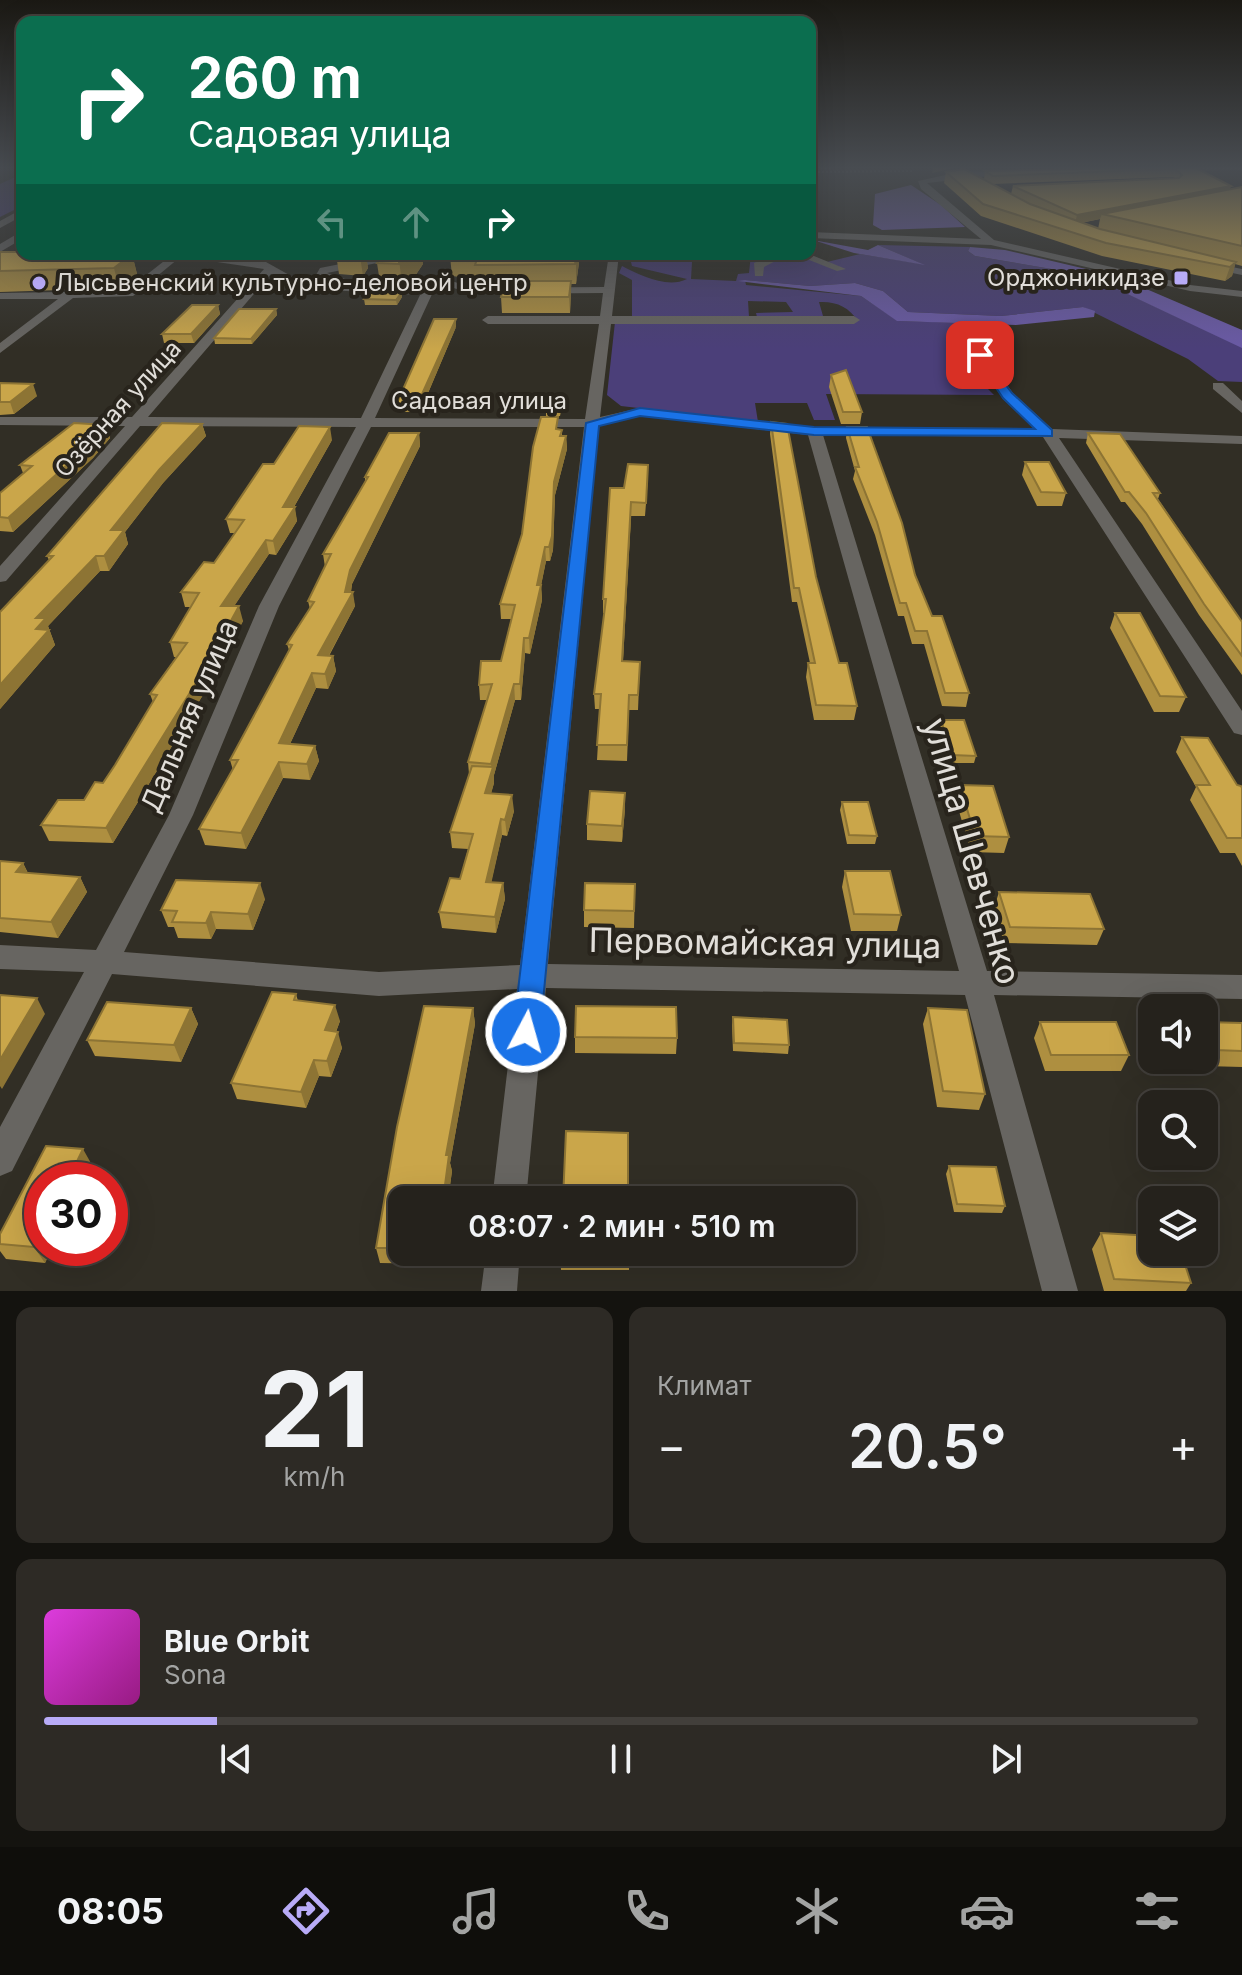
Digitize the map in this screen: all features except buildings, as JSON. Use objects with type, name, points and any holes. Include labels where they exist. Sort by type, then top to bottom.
[{"type":"street","points":[[974,228],[991,242]]},
{"type":"street","points":[[816,235],[991,242],[1190,288],[1242,294]]},
{"type":"street","points":[[0,296],[129,294],[172,260]]},
{"type":"street","points":[[221,260],[249,261],[268,271]]},
{"type":"street","points":[[373,260],[324,270],[321,275],[333,281],[445,282],[473,291],[608,290]]},
{"type":"street","points":[[510,1186],[592,423],[613,260]]},
{"type":"street","points":[[759,274],[758,265],[770,260]]},
{"type":"street","points":[[816,260],[841,269]]},
{"type":"street","points":[[1197,263],[1242,272]]},
{"type":"street","points":[[150,266],[165,266]]},
{"type":"street","name":"Дальняя улица","points":[[0,1160],[181,815],[269,606],[366,422],[427,292],[310,286],[268,271]]},
{"type":"street","name":"Озёрная улица","points":[[0,577],[268,271]]},
{"type":"street","points":[[0,349],[69,296]]},
{"type":"street","points":[[488,320],[854,320]]},
{"type":"street","points":[[965,335],[1008,396],[1048,433],[1242,728]]},
{"type":"street","points":[[1218,386],[1242,409]]},
{"type":"street","name":"Садовая улица","points":[[0,421],[592,423],[640,412],[814,431],[1048,433],[1242,440]]},
{"type":"street","name":"улица Шевченко","points":[[814,431],[1001,1067],[1060,1291]]},
{"type":"street","name":"Первомайская улица","points":[[0,957],[105,959],[381,984],[461,983],[532,976],[1242,987]]},
{"type":"street","points":[[499,1291],[502,1266]]},
{"type":"shaded area","points":[[879,228],[931,228],[882,230]]},
{"type":"shaded area","points":[[816,241],[868,250],[878,245],[925,265],[854,253]]},
{"type":"shaded area","points":[[878,245],[970,247],[968,251],[975,256],[1087,275],[1242,347],[1242,382],[1218,381],[1188,359],[1083,307],[1001,316],[908,312],[883,291],[855,283],[810,286],[745,280],[746,285],[861,296],[898,321],[967,323],[955,331],[959,344],[973,354],[980,364],[975,376],[994,395],[826,394],[835,420],[814,420],[807,403],[755,403],[758,422],[621,406],[607,395],[615,322],[858,321],[846,309],[825,302],[819,302],[823,316],[757,317],[756,313],[793,312],[786,302],[748,301],[749,317],[637,318],[632,316],[632,280],[619,273],[622,266],[654,280],[679,282],[687,279],[632,266],[631,262],[692,262],[691,279],[736,281],[738,274],[749,273],[750,260],[816,258],[827,262],[860,254],[922,264]]},
{"type":"shaded area","points":[[970,247],[1005,250],[1116,276],[1242,330],[1242,348],[1087,275],[975,256],[968,251]]},
{"type":"shaded area","points":[[738,281],[810,286],[855,283],[883,291],[908,312],[1001,316],[1083,307],[1095,311],[1094,317],[1016,325],[897,321],[861,296]]},
{"type":"place","name":"Орджоникидзе","points":[[1181,278]]},
{"type":"place","name":"Лысьвенский культурно-деловой центр","points":[[39,283]]},
{"type":"route","points":[[526,1032],[592,423],[640,412],[814,431],[1048,433],[1008,396],[980,355]]}]
